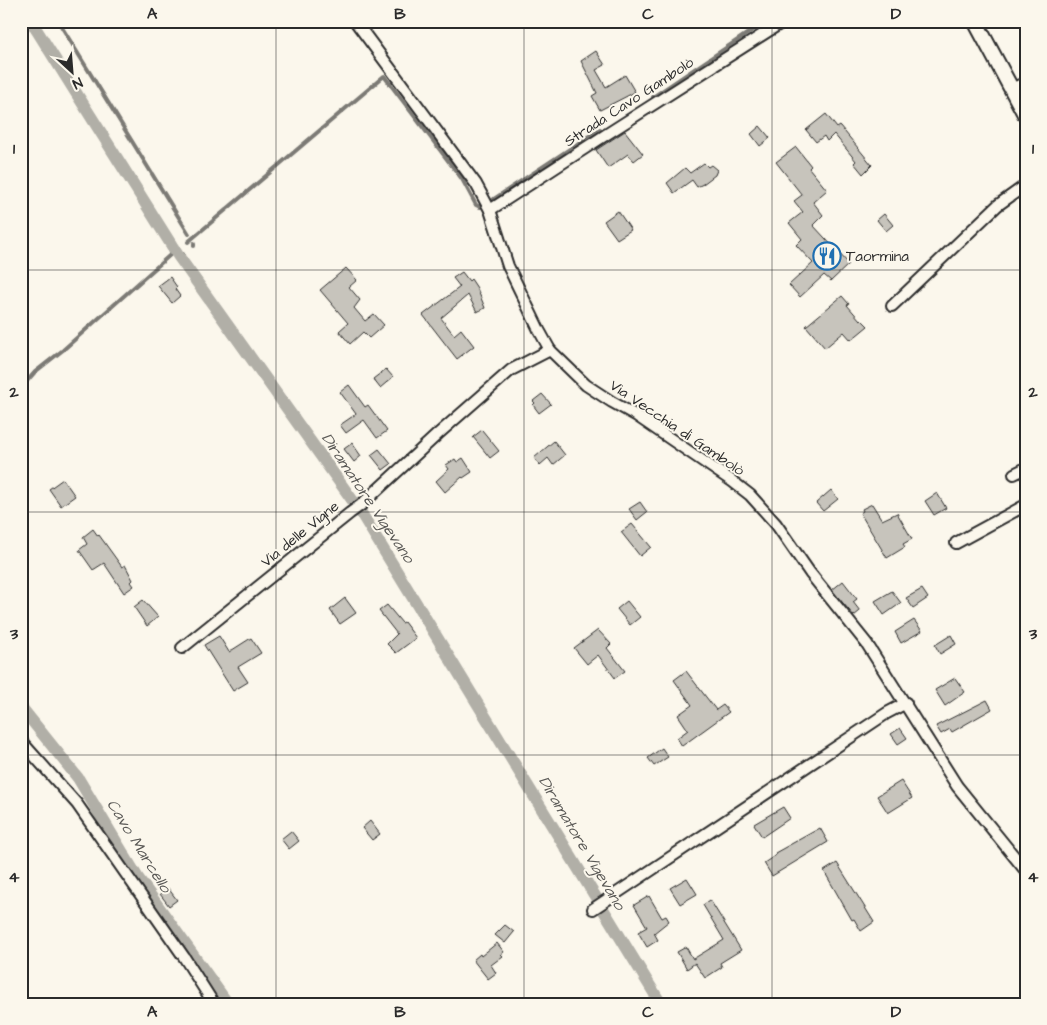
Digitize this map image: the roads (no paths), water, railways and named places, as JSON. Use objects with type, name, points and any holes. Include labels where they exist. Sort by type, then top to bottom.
[{"type":"main road","points":[[975,21],[1026,116]]},
{"type":"street","name":"Via Vecchia di Gambolò","points":[[355,21],[464,166],[490,210],[508,266],[550,350],[586,385],[637,416],[712,466],[750,495],[776,524],[810,574],[866,644],[906,703],[957,786],[1026,871]]},
{"type":"street","name":"Strada Cavo Gambolò","points":[[490,210],[784,21]]},
{"type":"street","points":[[1012,90],[1026,82]]},
{"type":"street","points":[[892,306],[998,205],[1026,185]]},
{"type":"street","name":"Via delle Vigne","points":[[182,648],[362,505],[438,434],[511,370],[550,350]]},
{"type":"street","points":[[1014,474],[1026,468]]},
{"type":"street","points":[[956,542],[1026,505]]},
{"type":"street","points":[[593,909],[887,713],[906,703]]},
{"type":"street","points":[[21,741],[77,804],[184,957],[214,1004]]},
{"type":"waterway","name":"Diramatore Vigevano","points":[[31,21],[179,257],[358,508],[661,1004]]},
{"type":"waterway","points":[[58,21],[189,234]]},
{"type":"waterway","points":[[750,21],[755,28]]},
{"type":"waterway","points":[[653,97],[766,21]]},
{"type":"waterway","points":[[188,242],[384,76],[462,179],[476,205],[480,207]]},
{"type":"waterway","points":[[494,199],[600,129]]},
{"type":"waterway","name":"Diramatore Vigevano","points":[[179,257],[183,254]]},
{"type":"waterway","points":[[21,388],[35,372],[63,350],[170,255]]},
{"type":"waterway","name":"Cavo Marcello","points":[[21,707],[78,778],[138,878],[228,1004]]},
{"type":"place","name":"Taormina","points":[[827,256]]}]
